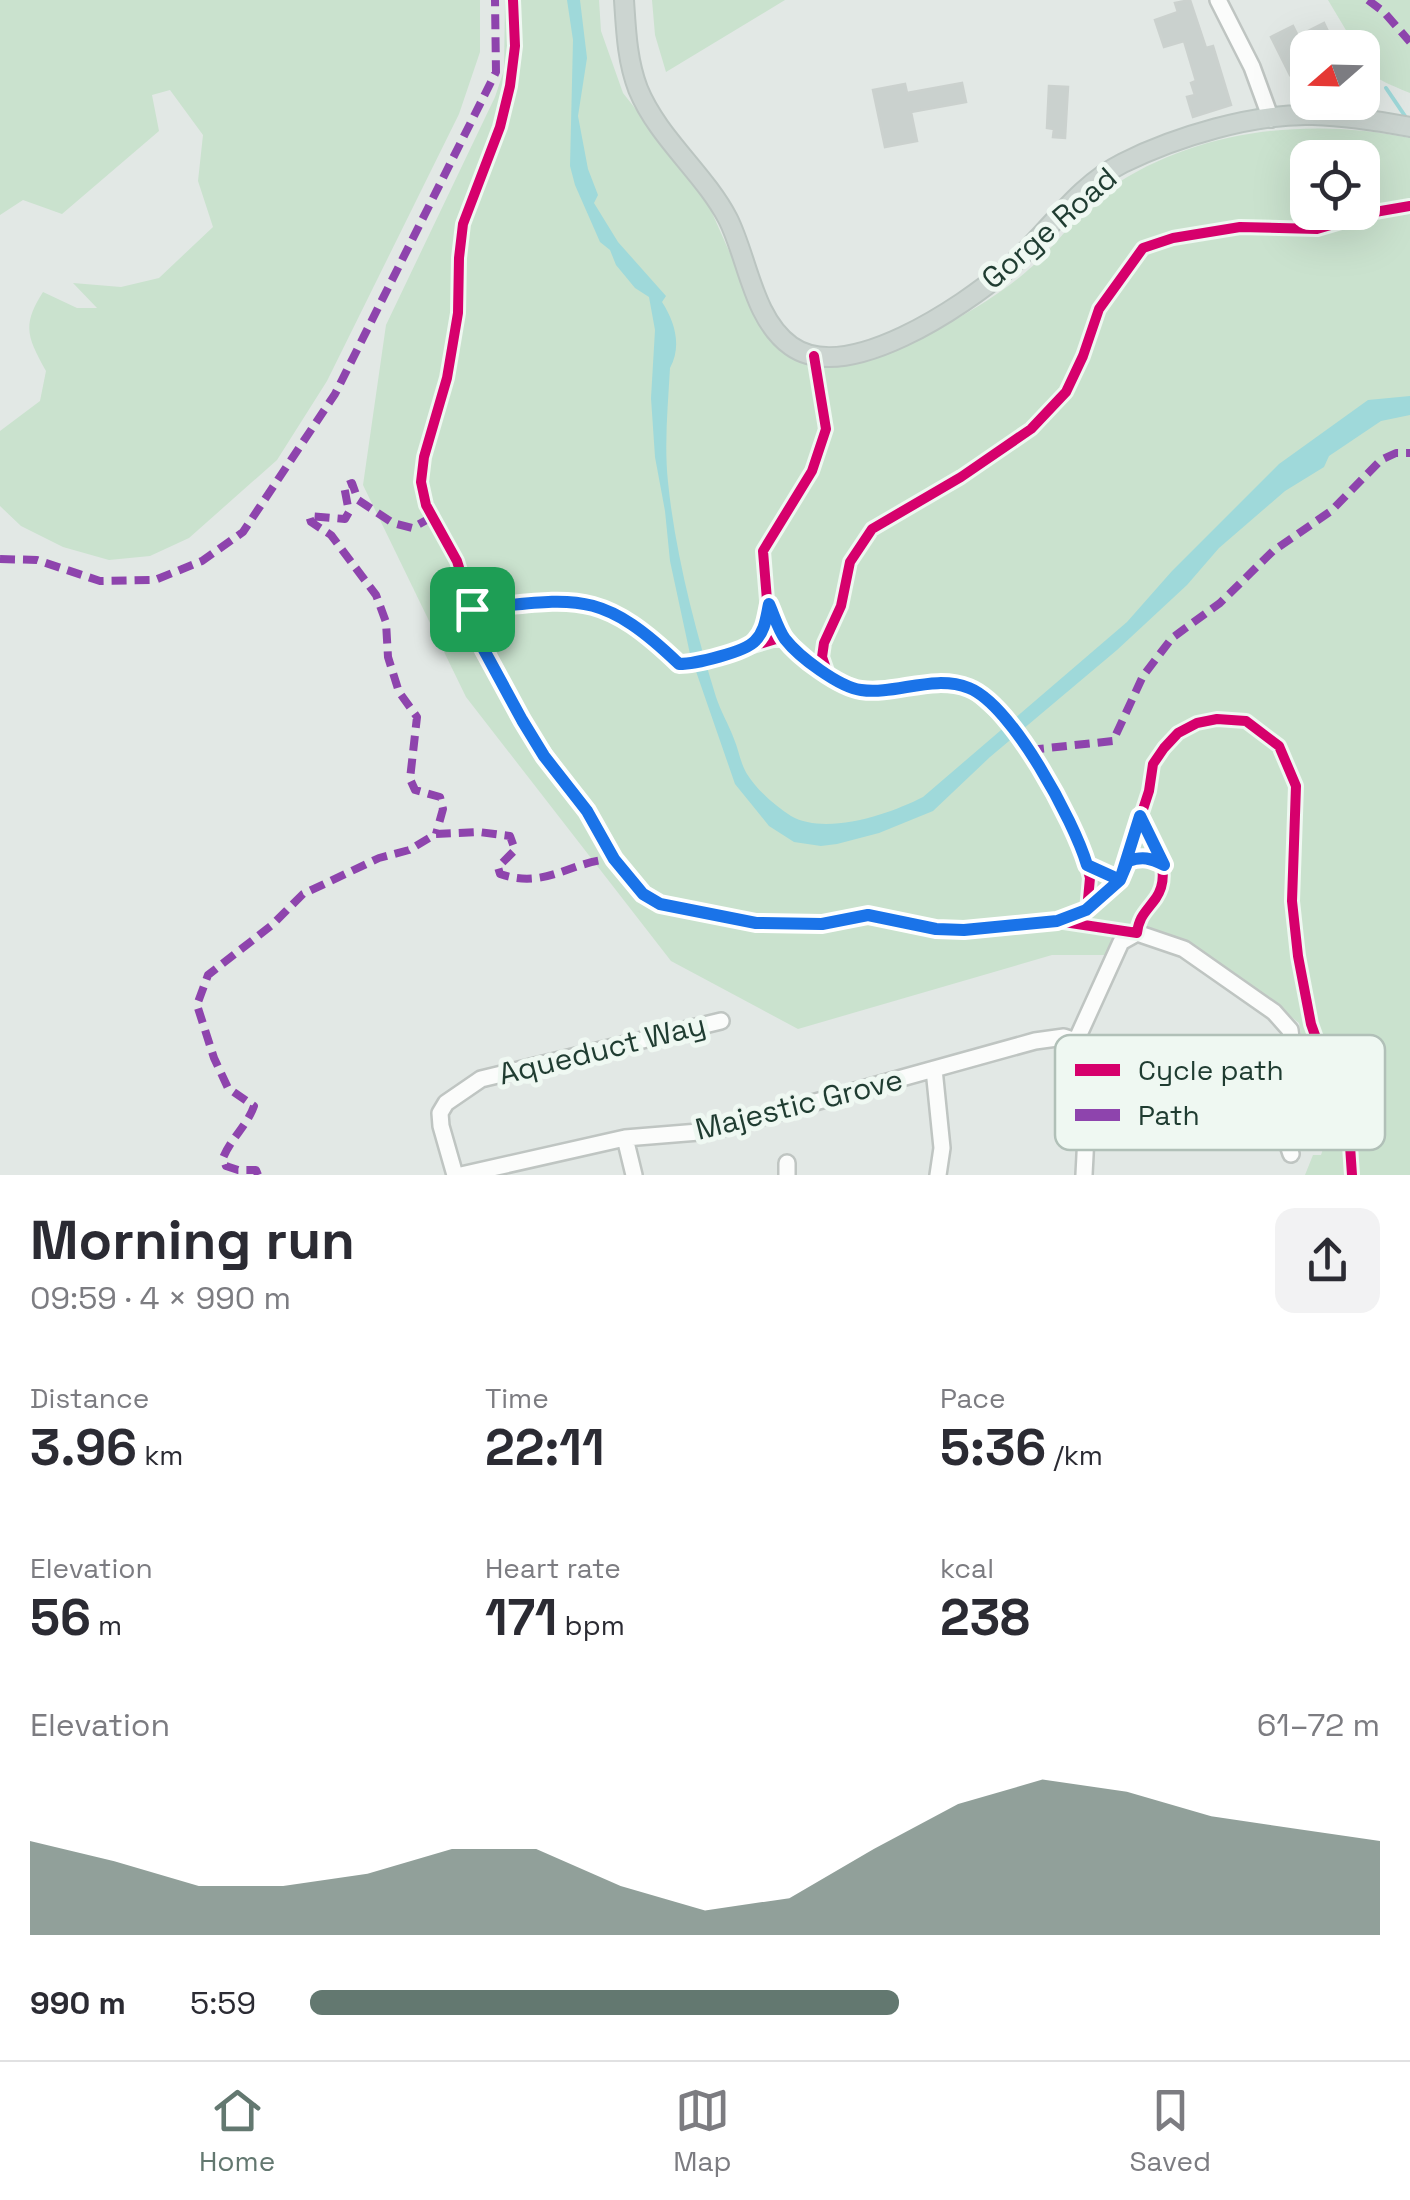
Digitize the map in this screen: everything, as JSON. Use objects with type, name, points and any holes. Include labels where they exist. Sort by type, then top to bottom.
[{"type":"main road","name":"Gorge Road","points":[[624,0],[628,56],[644,101],[722,210],[746,260],[763,312],[777,335],[800,352],[814,356],[855,355],[947,312],[1006,270],[1080,194],[1120,164],[1196,134],[1308,114],[1410,127]]},
{"type":"street","points":[[1218,0],[1252,67],[1271,120]]},
{"type":"street","points":[[1079,1035],[1121,942],[1137,933],[1184,948],[1274,1012],[1291,1035]]},
{"type":"street","name":"Aqueduct Way","points":[[458,1175],[440,1113],[446,1103],[481,1079],[721,1020]]},
{"type":"street","name":"Majestic Grove","points":[[458,1175],[625,1138],[712,1131],[1055,1038]]},
{"type":"street","points":[[934,1069],[942,1148],[938,1175]]},
{"type":"street","points":[[625,1138],[634,1175]]},
{"type":"street","points":[[1084,1175],[1086,1150]]},
{"type":"street","points":[[1290,1150],[1291,1154]]},
{"type":"green space","points":[[0,0],[480,0],[480,52],[459,114],[327,381],[277,460],[189,538],[150,556],[109,560],[63,547],[21,526],[0,506],[0,431],[40,401],[46,371],[29,332],[32,314],[43,292],[77,308],[97,308],[73,283],[121,287],[159,278],[213,227],[198,181],[203,135],[170,90],[152,95],[159,131],[62,214],[23,200],[0,215]]},
{"type":"green space","points":[[505,0],[599,0],[601,31],[623,93],[705,197],[749,296],[815,363],[849,363],[873,357],[970,311],[1028,270],[1109,189],[1178,153],[1254,133],[1293,129],[1372,132],[1410,138],[1410,1175],[1305,1175],[1313,1155],[1321,1155],[1323,1150],[1385,1150],[1385,1035],[1301,1035],[1299,1023],[1219,964],[1150,928],[1125,931],[1109,955],[1052,955],[798,1029],[671,961],[466,697],[363,485],[386,325],[495,97],[504,70]]},
{"type":"green space","points":[[652,0],[785,0],[666,72],[655,35]]},
{"type":"green space","points":[[1328,0],[1410,0],[1410,93],[1380,78],[1380,30],[1346,30]]},
{"type":"water","points":[[567,0],[580,0],[587,58],[578,116],[588,169],[598,195],[594,203],[618,242],[666,296],[662,302],[675,334],[667,410],[668,482],[681,563],[701,645],[716,697],[745,770],[761,792],[791,816],[805,822],[839,823],[876,816],[923,797],[1127,622],[1279,464],[1368,400],[1410,396],[1410,415],[1381,421],[1329,456],[1324,467],[1285,491],[1219,548],[1187,585],[1117,650],[990,757],[933,811],[879,833],[837,844],[794,842],[769,826],[735,784],[690,654],[670,561],[655,457],[651,398],[655,330],[649,297],[635,288],[616,265],[610,250],[600,242],[570,166],[573,40]]},
{"type":"building","points":[[1190,0],[1206,48],[1213,46],[1231,105],[1193,117],[1187,97],[1195,95],[1191,83],[1196,81],[1184,41],[1164,47],[1155,20],[1178,12],[1175,3]]},
{"type":"building","points":[[1293,26],[1295,30],[1290,30],[1290,75],[1271,37]]},
{"type":"building","points":[[962,83],[966,102],[911,112],[917,141],[885,147],[873,90],[905,84],[907,93]]},
{"type":"building","points":[[1049,86],[1068,87],[1065,138],[1053,137],[1054,129],[1047,128]]},
{"type":"waterway","points":[[1386,88],[1405,116]]},
{"type":"marked path","points":[[0,559],[37,560],[100,581],[155,580],[202,561],[243,532],[335,394],[496,72],[495,0]]},
{"type":"marked path","points":[[1368,0],[1410,42]]},
{"type":"marked path","points":[[1029,750],[1113,741],[1143,676],[1172,638],[1220,603],[1273,551],[1331,511],[1381,460],[1396,453],[1410,453]]},
{"type":"marked path","points":[[432,517],[412,528],[393,523],[358,500],[352,483],[344,486],[349,512],[345,519],[309,516],[311,522],[331,535],[376,595],[386,622],[388,657],[399,692],[417,717],[410,779],[415,790],[440,797],[443,809],[436,834]]},
{"type":"marked path","points":[[258,1175],[256,1170],[226,1166],[223,1158],[254,1106],[228,1088],[214,1058],[197,1005],[208,975],[272,925],[303,894],[379,858],[409,850],[436,834],[479,832],[510,836],[515,850],[498,867],[500,874],[517,878],[545,877],[614,859]]},
{"type":"cycle path","points":[[513,0],[515,46],[510,86],[500,127],[463,224],[458,313],[447,378],[424,457],[421,482],[426,505],[457,561],[484,649],[521,721],[587,811],[614,859],[643,894],[660,904],[756,923],[822,924],[868,915],[936,929],[964,930],[1057,921],[1087,910],[1120,880],[1149,791],[1153,764],[1178,733],[1217,719],[1246,721],[1279,746],[1296,786],[1292,901],[1298,956],[1315,1035]]},
{"type":"cycle path","points":[[829,677],[822,657],[824,643],[841,606],[850,562],[872,529],[961,477],[1031,429],[1066,392],[1099,309],[1143,248],[1173,238],[1240,227],[1317,229],[1410,206]]},
{"type":"cycle path","points":[[814,356],[826,429],[812,471],[763,551],[767,600],[785,638],[829,677],[861,690],[948,683],[972,689],[1027,746],[1081,844],[1090,878],[1087,910]]},
{"type":"cycle path","points":[[472,609],[537,603],[584,604],[627,622],[679,664],[692,664],[776,639],[789,642]]},
{"type":"cycle path","points":[[1064,922],[1137,933],[1163,877],[1159,857],[1140,816]]},
{"type":"cycle path","points":[[1350,1150],[1352,1175]]},
{"type":"route","points":[[472,609],[484,650],[544,756],[587,811],[629,880],[660,904],[756,923],[822,924],[868,915],[936,929],[964,930],[1057,921],[1086,910],[1120,880],[1140,816],[1164,865],[1150,858],[1128,861],[1120,880],[1087,865],[1081,844],[1027,746],[972,689],[948,683],[861,690],[829,677],[784,638],[769,604],[764,629],[752,645],[692,664],[679,664],[628,620],[593,603],[557,600],[472,609]]}]
